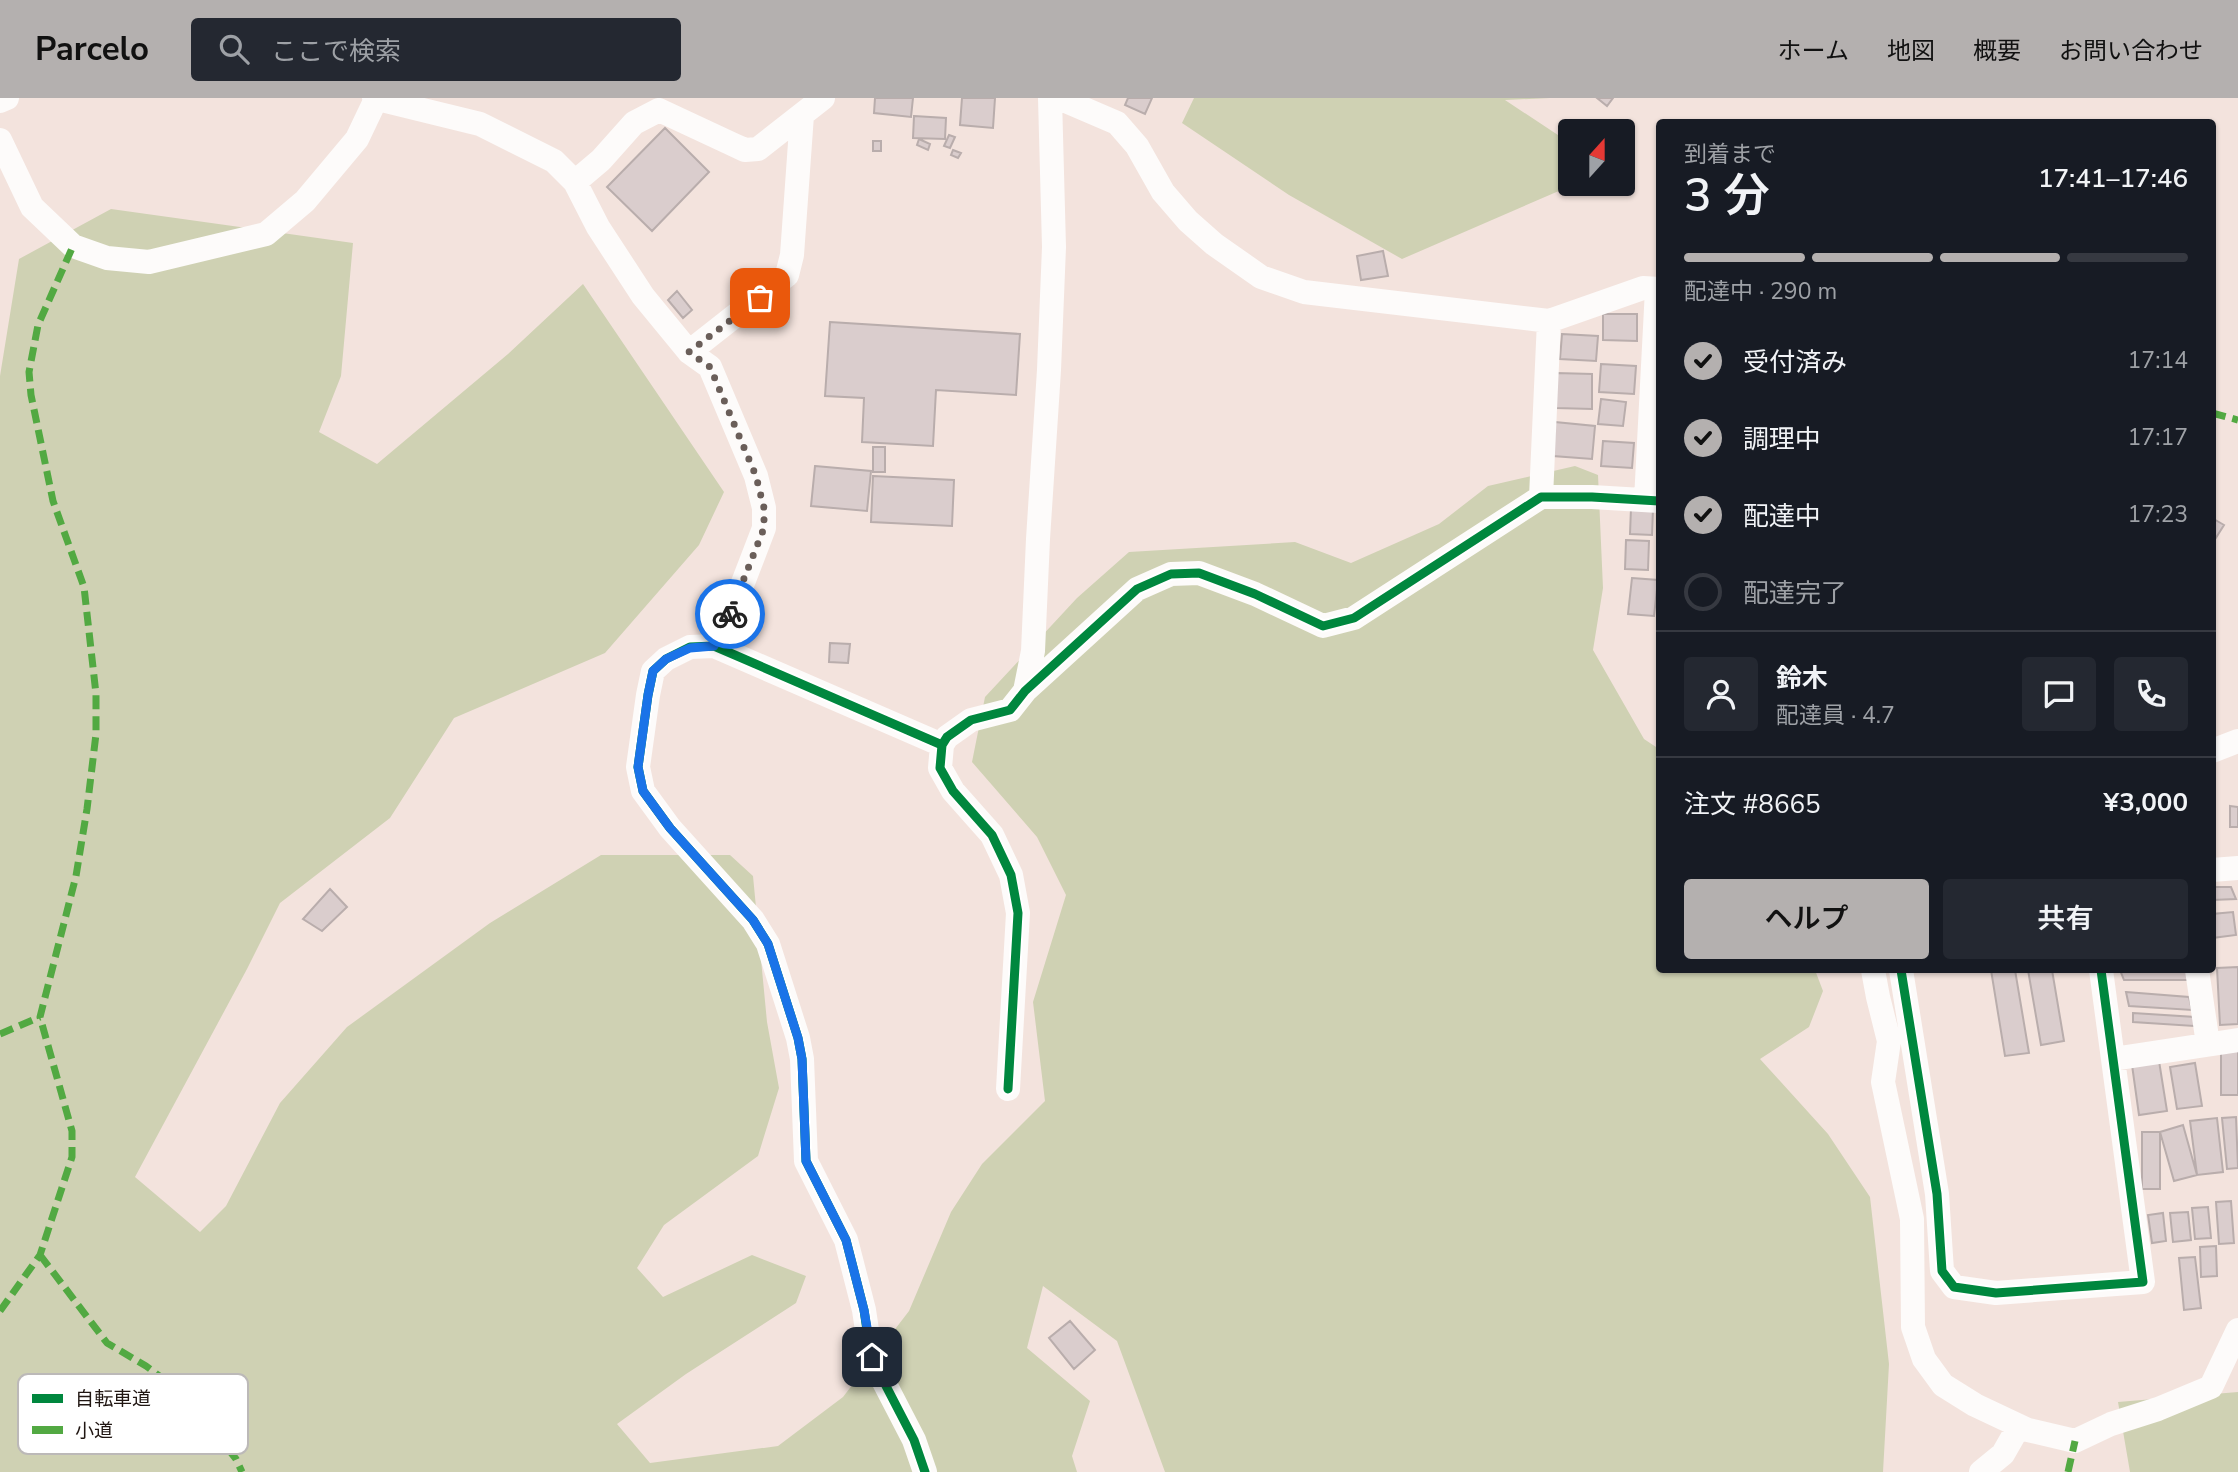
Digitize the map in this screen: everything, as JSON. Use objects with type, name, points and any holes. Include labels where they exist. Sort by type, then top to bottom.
[{"type":"street","points":[[0,102],[7,98]]},
{"type":"street","points":[[575,182],[601,160],[634,123],[659,110],[745,149],[758,149],[823,98]]},
{"type":"street","points":[[1025,691],[1032,651],[1054,247],[1049,98]]},
{"type":"street","points":[[1064,98],[1117,123],[1137,146],[1163,192],[1188,221],[1214,244],[1261,276],[1304,292],[1549,321],[1643,288],[1656,289]]},
{"type":"street","points":[[0,140],[32,207],[73,246],[107,258],[149,262],[266,234],[305,201],[357,139],[375,99],[480,124],[554,161],[575,182],[598,227],[643,296],[689,352],[710,367],[756,476],[764,508],[764,528],[734,606],[714,646]]},
{"type":"street","points":[[689,352],[787,275],[792,256],[802,115]]},
{"type":"street","points":[[1542,497],[1549,321]]},
{"type":"street","points":[[1008,1089],[1018,913],[1011,875],[992,835],[953,791],[940,768],[942,746],[947,737],[971,720],[1010,710],[1025,691],[1137,589],[1171,574],[1199,573],[1255,594],[1323,626],[1354,618],[1542,497],[1652,501],[1656,364]]},
{"type":"street","points":[[925,1472],[914,1440],[872,1357],[864,1310],[846,1240],[806,1161],[802,1059],[798,1038],[768,944],[753,920],[670,828],[643,791],[638,767],[653,671],[666,659],[690,648],[714,646],[942,746]]},
{"type":"street","points":[[2216,749],[2238,741]]},
{"type":"street","points":[[2216,870],[2238,868]]},
{"type":"street","points":[[1874,973],[1889,1041],[1883,1082],[1912,1219],[1913,1327],[1924,1359],[1943,1385],[1975,1405],[2028,1430],[2076,1441],[2110,1424],[2158,1409],[2211,1387],[2238,1330]]},
{"type":"street","points":[[1900,973],[1937,1195],[1942,1271],[1954,1287],[1996,1293],[2143,1282],[2101,973]]},
{"type":"street","points":[[2197,973],[2208,1044]]},
{"type":"street","points":[[2113,1059],[2238,1040]]},
{"type":"street","points":[[1981,1472],[2003,1454],[2020,1426]]},
{"type":"green space","points":[[1194,98],[1550,98],[1505,100],[1558,135],[1558,191],[1402,259],[1289,195],[1182,123]]},
{"type":"green space","points":[[111,209],[353,243],[341,376],[319,432],[377,464],[508,354],[583,284],[724,492],[699,545],[605,653],[454,718],[390,818],[280,903],[135,1177],[200,1232],[226,1206],[280,1103],[347,1027],[490,923],[601,855],[730,855],[753,876],[767,1022],[779,1088],[758,1156],[664,1225],[637,1268],[663,1297],[752,1255],[806,1276],[796,1303],[686,1374],[617,1424],[650,1463],[778,1446],[843,1397],[909,1311],[951,1212],[982,1164],[1045,1101],[1033,1002],[1066,895],[1037,837],[972,762],[985,697],[1077,598],[1129,552],[1295,542],[1351,563],[1439,524],[1488,486],[1575,466],[1598,475],[1603,588],[1593,650],[1644,739],[1656,747],[1656,973],[1816,973],[1823,991],[1809,1027],[1760,1059],[1828,1134],[1870,1197],[1889,1364],[1883,1472],[1165,1472],[1117,1341],[1043,1286],[1027,1348],[1090,1401],[1072,1456],[1077,1472],[0,1472],[0,376],[19,259]]},
{"type":"green space","points":[[2238,1392],[2238,1472],[2130,1472],[2118,1402]]},
{"type":"building","points":[[875,98],[913,98],[911,117],[874,113]]},
{"type":"building","points":[[962,98],[995,98],[993,128],[960,125]]},
{"type":"building","points":[[1128,98],[1152,98],[1145,114],[1125,105]]},
{"type":"building","points":[[1597,98],[1613,98],[1607,106]]},
{"type":"building","points":[[914,116],[946,118],[945,139],[913,138]]},
{"type":"building","points":[[665,128],[709,172],[652,231],[607,187]]},
{"type":"building","points":[[949,135],[955,137],[950,148],[944,146]]},
{"type":"building","points":[[919,139],[930,144],[928,150],[917,145]]},
{"type":"building","points":[[873,141],[881,141],[881,151],[873,151]]},
{"type":"building","points":[[953,150],[961,153],[958,158],[951,155]]},
{"type":"building","points":[[1383,251],[1388,276],[1361,280],[1357,256]]},
{"type":"building","points":[[677,291],[692,310],[683,318],[668,300]]},
{"type":"building","points":[[1603,314],[1637,314],[1637,341],[1603,340]]},
{"type":"building","points":[[830,322],[1020,334],[1016,395],[936,390],[933,446],[862,442],[864,398],[825,396]]},
{"type":"building","points":[[1562,334],[1598,336],[1596,361],[1560,359]]},
{"type":"building","points":[[1601,364],[1636,366],[1634,394],[1599,392]]},
{"type":"building","points":[[1556,373],[1592,374],[1592,409],[1556,408]]},
{"type":"building","points":[[1601,399],[1626,402],[1623,426],[1598,424]]},
{"type":"building","points":[[1555,422],[1595,426],[1592,459],[1553,456]]},
{"type":"building","points":[[1603,441],[1634,443],[1632,468],[1601,466]]},
{"type":"building","points":[[873,447],[885,447],[885,472],[873,472]]},
{"type":"building","points":[[815,466],[871,471],[867,511],[811,506]]},
{"type":"building","points":[[873,476],[954,480],[952,526],[871,522]]},
{"type":"building","points":[[1631,508],[1653,509],[1652,535],[1630,534]]},
{"type":"building","points":[[2216,520],[2224,525],[2216,538]]},
{"type":"building","points":[[1626,540],[1649,541],[1648,570],[1625,569]]},
{"type":"building","points":[[1632,578],[1656,580],[1654,616],[1628,614]]},
{"type":"building","points":[[830,643],[850,644],[848,663],[829,662]]},
{"type":"building","points":[[2230,806],[2238,807],[2238,827],[2230,827]]},
{"type":"building","points":[[2216,887],[2231,887],[2236,899],[2216,900]]},
{"type":"building","points":[[330,889],[347,907],[322,931],[303,919]]},
{"type":"building","points":[[2233,912],[2236,935],[2216,938],[2216,914]]},
{"type":"building","points":[[2238,967],[2238,1024],[2220,1025],[2217,968]]},
{"type":"building","points":[[1991,973],[2016,973],[2029,1053],[2005,1056]]},
{"type":"building","points":[[2029,973],[2053,973],[2064,1041],[2041,1045]]},
{"type":"building","points":[[2121,973],[2188,973],[2188,980],[2124,980]]},
{"type":"building","points":[[2126,992],[2189,997],[2192,1010],[2129,1006]]},
{"type":"building","points":[[2133,1013],[2195,1017],[2194,1026],[2133,1022]]},
{"type":"building","points":[[2221,1050],[2238,1050],[2238,1095],[2221,1095]]},
{"type":"building","points":[[2159,1061],[2167,1111],[2139,1115],[2132,1065]]},
{"type":"building","points":[[2195,1063],[2202,1106],[2177,1109],[2170,1067]]},
{"type":"building","points":[[2236,1117],[2238,1168],[2227,1169],[2222,1118]]},
{"type":"building","points":[[2217,1118],[2223,1172],[2197,1175],[2190,1121]]},
{"type":"building","points":[[2183,1125],[2197,1175],[2174,1181],[2160,1132]]},
{"type":"building","points":[[2142,1132],[2160,1132],[2160,1189],[2142,1189]]},
{"type":"building","points":[[2231,1201],[2234,1243],[2219,1244],[2216,1202]]},
{"type":"building","points":[[2208,1207],[2211,1238],[2195,1239],[2192,1208]]},
{"type":"building","points":[[2188,1212],[2191,1240],[2173,1242],[2170,1213]]},
{"type":"building","points":[[2163,1213],[2166,1241],[2152,1243],[2148,1215]]},
{"type":"building","points":[[2216,1246],[2217,1276],[2201,1277],[2200,1247]]},
{"type":"building","points":[[2195,1257],[2201,1308],[2184,1310],[2179,1258]]},
{"type":"building","points":[[1070,1321],[1095,1350],[1074,1369],[1049,1338]]},
{"type":"marked path","points":[[0,1311],[40,1255],[72,1157],[72,1131],[40,1017],[76,876],[96,734],[96,694],[84,587],[53,501],[31,395],[29,372],[38,325],[73,246]]},
{"type":"marked path","points":[[2216,414],[2238,420]]},
{"type":"marked path","points":[[0,1034],[40,1017]]},
{"type":"marked path","points":[[40,1255],[107,1343],[157,1374]]},
{"type":"marked path","points":[[2068,1472],[2075,1441]]},
{"type":"marked path","points":[[232,1454],[242,1472]]},
{"type":"cycle path","points":[[1008,1089],[1018,913],[1011,875],[992,835],[953,791],[940,768],[942,745],[947,737],[971,720],[1010,710],[1025,691],[1137,589],[1171,574],[1199,573],[1255,594],[1323,626],[1354,618],[1541,497],[1656,501]]},
{"type":"cycle path","points":[[925,1472],[914,1440],[871,1357],[864,1310],[846,1240],[806,1161],[802,1059],[798,1038],[768,944],[753,920],[670,828],[643,791],[638,767],[653,671],[666,659],[690,647],[714,646],[942,745]]},
{"type":"cycle path","points":[[1901,973],[1937,1194],[1942,1271],[1954,1287],[1996,1293],[2143,1282],[2101,973]]},
{"type":"way so far","points":[[730,614],[764,528],[764,508],[756,476],[710,367],[689,352],[760,298]]},
{"type":"route","points":[[730,614],[714,646],[690,648],[666,659],[653,671],[638,767],[643,791],[670,828],[753,920],[768,944],[798,1038],[802,1059],[806,1161],[846,1240],[864,1310],[872,1357]]}]
